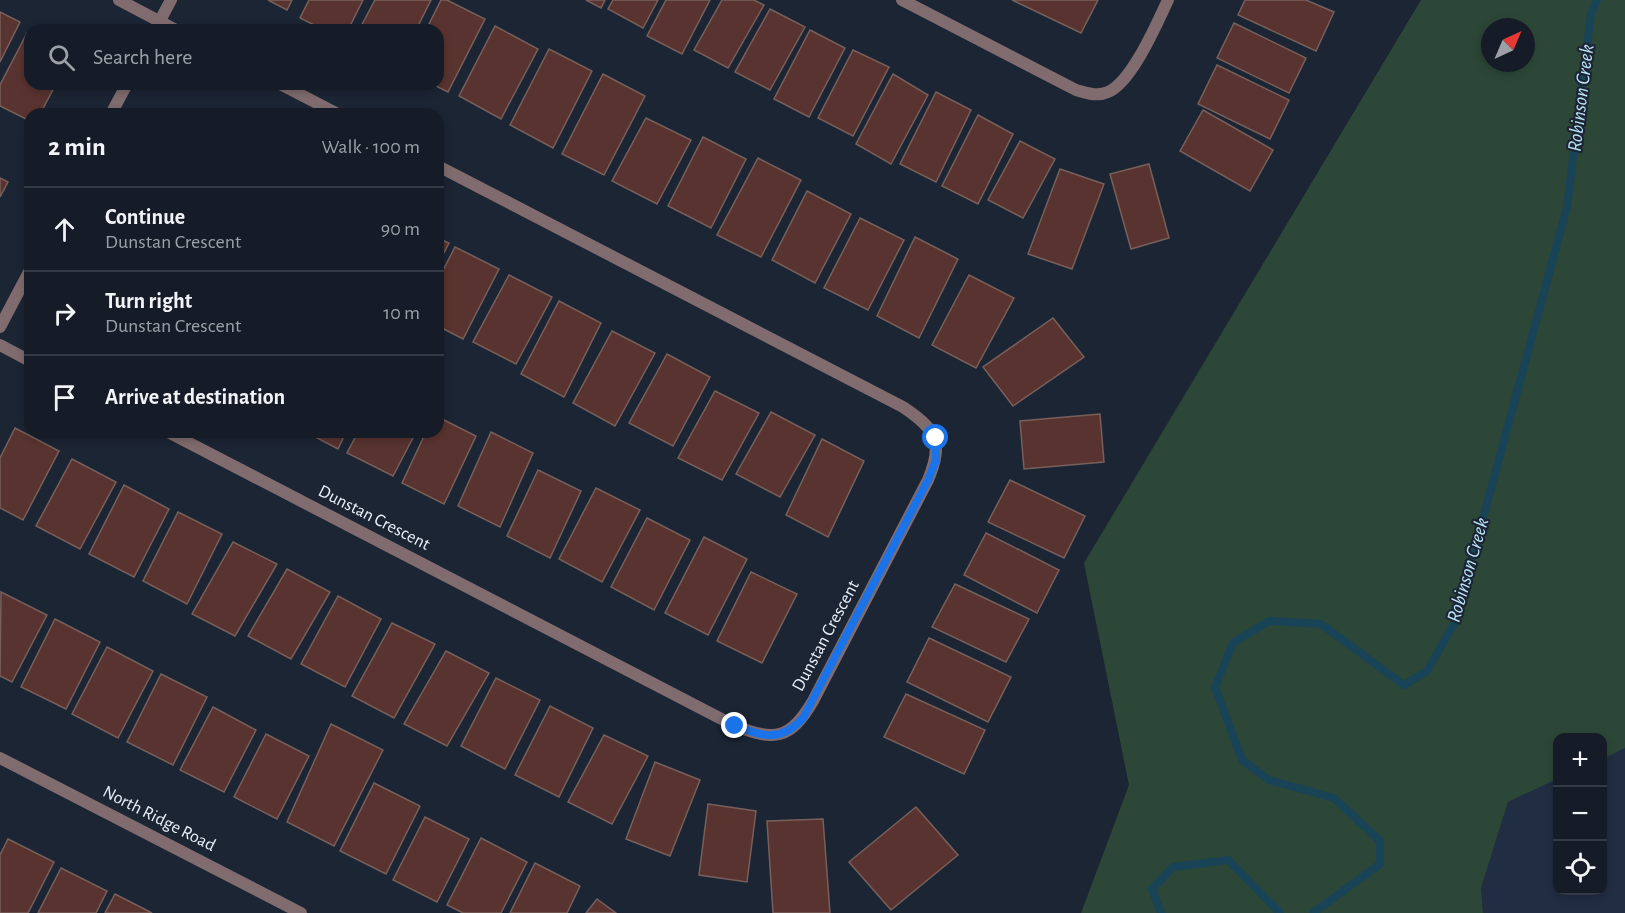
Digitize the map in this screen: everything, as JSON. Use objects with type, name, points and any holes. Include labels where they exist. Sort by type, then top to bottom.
[{"type":"street","points":[[119,0],[154,24]]},
{"type":"street","points":[[158,24],[171,0]]},
{"type":"street","points":[[902,0],[1076,90],[1095,95],[1110,92],[1135,64],[1168,0]]},
{"type":"street","points":[[114,108],[124,90]]},
{"type":"street","points":[[292,90],[326,108]]},
{"type":"street","name":"Dunstan Crescent","points":[[180,438],[735,726],[759,735],[780,735],[793,729],[813,701],[928,480],[936,460],[936,438],[925,421],[903,407],[444,169]]},
{"type":"street","points":[[0,327],[24,281]]},
{"type":"street","points":[[0,345],[24,358]]},
{"type":"street","name":"North Ridge Road","points":[[0,758],[302,913]]},
{"type":"shaded area","points":[[1625,748],[1625,913],[1483,913],[1481,888],[1508,802],[1553,781],[1553,895],[1607,895],[1607,757]]},
{"type":"green space","points":[[1421,0],[1625,0],[1625,748],[1607,757],[1607,733],[1553,733],[1553,781],[1508,802],[1481,888],[1483,913],[1081,913],[1129,785],[1084,563]]},
{"type":"building","points":[[268,0],[292,0],[287,10]]},
{"type":"building","points":[[309,0],[363,0],[351,24],[312,24],[300,18]]},
{"type":"building","points":[[375,0],[431,0],[419,24],[362,24]]},
{"type":"building","points":[[441,0],[447,0],[485,19],[448,92],[444,90],[444,24],[429,24]]},
{"type":"building","points":[[586,0],[605,0],[601,8]]},
{"type":"building","points":[[613,0],[658,0],[643,28],[608,9]]},
{"type":"building","points":[[666,0],[710,0],[682,54],[647,36]]},
{"type":"building","points":[[722,0],[754,0],[764,5],[728,68],[694,50]]},
{"type":"building","points":[[1012,0],[1098,0],[1081,33]]},
{"type":"building","points":[[1245,0],[1306,0],[1334,12],[1316,51],[1238,15]]},
{"type":"building","points":[[770,9],[805,27],[770,90],[735,72]]},
{"type":"building","points":[[0,12],[20,22],[0,62]]},
{"type":"building","points":[[1234,23],[1306,58],[1289,93],[1217,58]]},
{"type":"building","points":[[495,26],[538,49],[501,119],[459,96]]},
{"type":"building","points":[[810,30],[845,48],[809,117],[774,99]]},
{"type":"building","points":[[24,39],[24,90],[53,90],[43,108],[24,108],[24,118],[0,106],[0,85]]},
{"type":"building","points":[[549,49],[592,71],[553,148],[510,125]]},
{"type":"building","points":[[853,50],[889,67],[853,136],[818,118]]},
{"type":"building","points":[[1217,65],[1289,100],[1270,139],[1198,104]]},
{"type":"building","points":[[603,74],[645,96],[604,175],[562,154]]},
{"type":"building","points":[[893,74],[928,95],[891,164],[856,144]]},
{"type":"building","points":[[936,92],[971,110],[936,182],[900,164]]},
{"type":"building","points":[[1203,110],[1273,150],[1250,191],[1180,151]]},
{"type":"building","points":[[978,115],[1013,134],[978,204],[942,186]]},
{"type":"building","points":[[646,118],[691,140],[657,204],[612,181]]},
{"type":"building","points":[[703,137],[746,159],[711,228],[668,206]]},
{"type":"building","points":[[1020,141],[1055,159],[1023,218],[988,200]]},
{"type":"building","points":[[758,158],[801,180],[761,257],[717,235]]},
{"type":"building","points":[[1149,164],[1169,238],[1131,249],[1110,174]]},
{"type":"building","points":[[1060,169],[1104,184],[1072,269],[1028,254]]},
{"type":"building","points":[[0,178],[8,182],[0,197]]},
{"type":"building","points":[[807,191],[851,214],[815,283],[772,260]]},
{"type":"building","points":[[860,218],[904,240],[868,310],[824,288]]},
{"type":"building","points":[[915,237],[958,259],[919,338],[877,316]]},
{"type":"building","points":[[444,241],[449,243],[444,253]]},
{"type":"building","points":[[455,247],[499,269],[463,339],[444,329],[444,268]]},
{"type":"building","points":[[509,275],[552,297],[516,364],[473,342]]},
{"type":"building","points":[[969,275],[1014,298],[976,368],[932,345]]},
{"type":"building","points":[[559,301],[601,323],[564,397],[521,374]]},
{"type":"building","points":[[1053,318],[1084,357],[1013,406],[983,367]]},
{"type":"building","points":[[612,331],[655,353],[615,426],[573,403]]},
{"type":"building","points":[[667,354],[710,377],[673,446],[629,423]]},
{"type":"building","points":[[715,391],[759,413],[722,480],[678,458]]},
{"type":"building","points":[[771,412],[815,435],[780,497],[736,474]]},
{"type":"building","points":[[1100,414],[1104,462],[1024,469],[1020,421]]},
{"type":"building","points":[[444,420],[476,436],[444,504],[402,483],[423,438],[444,438]]},
{"type":"building","points":[[15,428],[24,433],[24,438],[34,438],[59,451],[23,520],[0,508],[0,458]]},
{"type":"building","points":[[491,432],[533,453],[500,527],[458,506]]},
{"type":"building","points":[[317,438],[343,438],[338,449]]},
{"type":"building","points":[[355,438],[413,438],[393,476],[347,453]]},
{"type":"building","points":[[822,439],[864,461],[828,537],[786,515]]},
{"type":"building","points":[[72,459],[116,482],[80,549],[36,526]]},
{"type":"building","points":[[538,470],[581,491],[550,558],[507,536]]},
{"type":"building","points":[[1010,480],[1085,516],[1064,558],[988,522]]},
{"type":"building","points":[[124,485],[169,509],[134,577],[89,554]]},
{"type":"building","points":[[596,488],[640,510],[602,582],[559,559]]},
{"type":"building","points":[[178,512],[222,534],[187,604],[143,581]]},
{"type":"building","points":[[647,518],[690,540],[654,610],[611,587]]},
{"type":"building","points":[[986,533],[1059,570],[1037,613],[964,575]]},
{"type":"building","points":[[704,537],[747,559],[708,635],[665,613]]},
{"type":"building","points":[[233,542],[277,564],[235,636],[192,614]]},
{"type":"building","points":[[287,569],[330,592],[291,659],[248,636]]},
{"type":"building","points":[[751,572],[797,594],[762,663],[717,641]]},
{"type":"building","points":[[955,584],[1029,619],[1006,662],[932,627]]},
{"type":"building","points":[[1,592],[47,615],[12,682],[0,676]]},
{"type":"building","points":[[338,596],[381,619],[345,687],[301,664]]},
{"type":"building","points":[[55,619],[100,642],[66,709],[21,687]]},
{"type":"building","points":[[392,623],[435,644],[394,718],[352,696]]},
{"type":"building","points":[[929,638],[1011,677],[988,722],[907,682]]},
{"type":"building","points":[[107,647],[153,671],[118,738],[72,714]]},
{"type":"building","points":[[446,651],[489,673],[447,746],[404,724]]},
{"type":"building","points":[[161,674],[207,697],[173,765],[127,742]]},
{"type":"building","points":[[496,678],[540,700],[505,769],[461,746]]},
{"type":"building","points":[[906,694],[985,730],[964,774],[884,737]]},
{"type":"building","points":[[550,706],[593,728],[559,797],[515,775]]},
{"type":"building","points":[[213,707],[256,730],[224,792],[180,770]]},
{"type":"building","points":[[331,724],[383,750],[334,846],[287,822]]},
{"type":"building","points":[[266,734],[309,756],[277,819],[234,797]]},
{"type":"building","points":[[604,735],[648,756],[612,824],[568,802]]},
{"type":"building","points":[[655,762],[700,780],[670,856],[626,839]]},
{"type":"building","points":[[374,783],[420,806],[386,874],[340,851]]},
{"type":"building","points":[[708,804],[756,811],[747,882],[699,875]]},
{"type":"building","points":[[916,807],[958,855],[891,910],[849,862]]},
{"type":"building","points":[[425,817],[469,839],[437,902],[393,880]]},
{"type":"building","points":[[823,819],[830,913],[773,913],[767,821]]},
{"type":"building","points":[[481,838],[527,862],[501,913],[463,913],[447,905]]},
{"type":"building","points":[[8,839],[54,862],[28,913],[0,913],[0,855]]},
{"type":"building","points":[[535,863],[580,886],[567,913],[510,913]]},
{"type":"building","points":[[61,868],[107,891],[96,913],[38,913]]},
{"type":"building","points":[[115,894],[152,913],[105,913]]},
{"type":"building","points":[[597,899],[616,913],[586,913]]},
{"type":"waterway","name":"Robinson Creek","points":[[1313,913],[1380,864],[1380,841],[1334,798],[1269,780],[1242,760],[1215,687],[1233,643],[1269,621],[1321,624],[1404,685],[1427,671],[1455,622],[1567,207],[1591,14],[1597,0]]},
{"type":"waterway","name":"Robinson Creek","points":[[1161,913],[1152,889],[1173,867],[1228,860],[1280,913]]},
{"type":"route","points":[[735,726],[759,735],[780,735],[793,729],[803,718],[928,480],[936,460],[936,438]]}]
